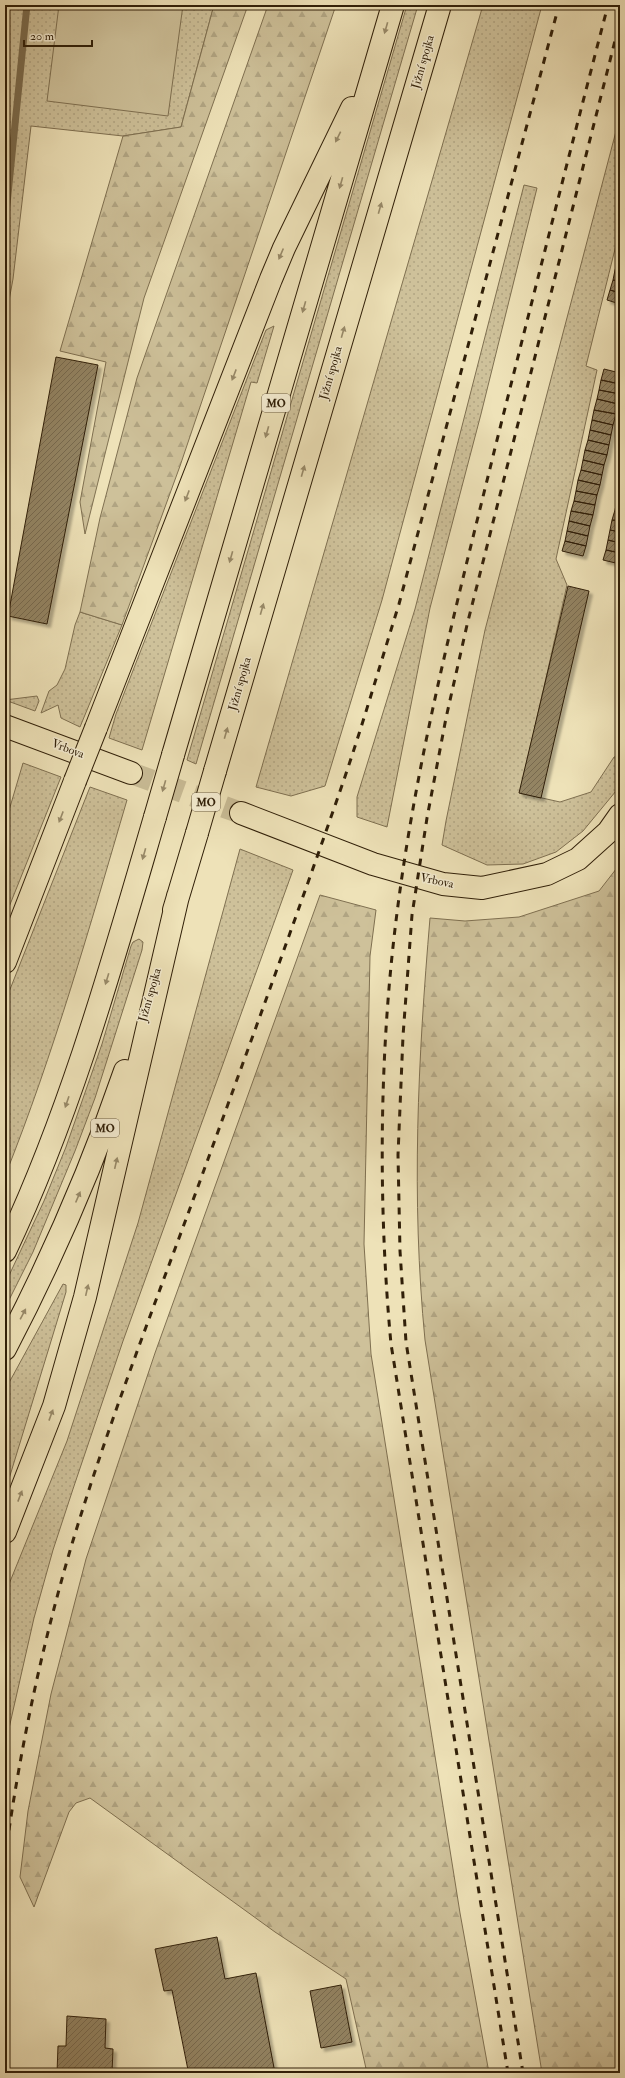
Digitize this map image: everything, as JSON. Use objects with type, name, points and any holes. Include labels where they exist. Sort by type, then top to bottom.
[{"type":"main road","name":"MO","points":[[5,1251],[44,1162],[84,1053],[155,817],[393,5]]},
{"type":"main road","name":"Jižní spojka","points":[[5,1349],[34,1294],[63,1231],[104,1131],[141,1023],[440,5]]},
{"type":"main road","points":[[5,962],[281,254],[379,51]]},
{"type":"main road","name":"Vrbova","points":[[5,726],[131,773]]},
{"type":"main road","name":"Vrbova","points":[[241,813],[373,864],[443,884],[482,888],[547,874],[578,859],[608,832],[620,815]]},
{"type":"main road","points":[[5,1532],[54,1406],[85,1297],[178,896]]},
{"type":"green space","points":[[5,5],[214,5],[181,127],[123,136],[31,126],[13,279],[5,322]]},
{"type":"green space","points":[[59,5],[183,5],[168,116],[47,101]]},
{"type":"green space","points":[[214,5],[248,5],[144,298],[85,534],[80,502],[106,362],[60,351],[123,136],[181,127]]},
{"type":"green space","points":[[268,5],[336,5],[180,466],[122,625],[80,612],[100,518],[137,378]]},
{"type":"green space","points":[[407,5],[418,5],[196,764],[187,760]]},
{"type":"green space","points":[[483,5],[542,5],[382,600],[325,786],[291,796],[256,787]]},
{"type":"green space","points":[[620,116],[620,229],[586,366],[597,370],[556,559],[567,585],[520,793],[560,802],[591,792],[614,757],[620,756],[620,778],[616,791],[583,831],[556,852],[523,864],[487,865],[442,845],[446,821],[485,630]]},
{"type":"green space","points":[[524,185],[537,188],[481,414],[430,608],[387,827],[357,817],[357,797],[415,609]]},
{"type":"green space","points":[[274,326],[257,383],[251,382],[142,750],[109,738],[116,714],[266,330]]},
{"type":"green space","points":[[80,612],[122,625],[80,727],[61,718],[58,705],[41,713],[49,691],[57,685],[65,669],[75,625]]},
{"type":"green space","points":[[37,696],[39,701],[35,711],[5,700]]},
{"type":"green space","points":[[23,763],[61,777],[5,917],[5,824]]},
{"type":"green space","points":[[90,787],[127,800],[85,942],[40,1083],[5,1176],[5,1002]]},
{"type":"green space","points":[[240,849],[293,870],[123,1341],[73,1489],[53,1550],[34,1618],[5,1746],[5,1594],[67,1441],[138,1223]]},
{"type":"green space","points":[[620,864],[620,2073],[542,2073],[425,1340],[418,1234],[417,1181],[419,1076],[422,1023],[430,918],[465,921],[519,917],[599,891]]},
{"type":"green space","points":[[320,895],[376,910],[370,956],[364,1244],[371,1354],[460,1913],[489,2073],[367,2073],[346,1979],[275,1932],[90,1798],[76,1803],[69,1812],[34,1907],[20,1877],[28,1811],[51,1694],[86,1559],[155,1353]]},
{"type":"green space","points":[[139,939],[143,942],[142,950],[95,1098],[75,1151],[33,1252],[5,1308],[5,1284],[44,1201],[66,1147],[102,1044],[131,946],[133,942]]},
{"type":"green space","points":[[63,1284],[66,1285],[66,1292],[5,1492],[5,1390]]},
{"type":"building","points":[[618,260],[620,261],[620,271],[615,270]]},
{"type":"building","points":[[615,270],[620,271],[620,282],[613,280]]},
{"type":"building","points":[[613,280],[620,282],[620,293],[610,290]]},
{"type":"building","points":[[610,290],[620,293],[620,304],[607,300]]},
{"type":"building","points":[[56,357],[98,365],[47,624],[8,616]]},
{"type":"building","points":[[604,369],[620,373],[620,384],[601,380]]},
{"type":"building","points":[[601,380],[620,384],[620,394],[599,390]]},
{"type":"building","points":[[599,390],[620,394],[618,404],[597,399]]},
{"type":"building","points":[[597,399],[618,404],[616,414],[594,410]]},
{"type":"building","points":[[594,410],[616,414],[613,425],[592,420]]},
{"type":"building","points":[[592,420],[613,425],[611,435],[590,430]]},
{"type":"building","points":[[590,430],[611,435],[609,445],[588,440]]},
{"type":"building","points":[[588,440],[609,445],[607,455],[585,450]]},
{"type":"building","points":[[585,450],[607,455],[604,465],[583,460]]},
{"type":"building","points":[[583,460],[604,465],[602,475],[581,470]]},
{"type":"building","points":[[581,470],[602,475],[600,485],[578,480]]},
{"type":"building","points":[[578,480],[600,485],[597,495],[576,491]]},
{"type":"building","points":[[619,490],[620,500],[617,500]]},
{"type":"building","points":[[576,491],[597,495],[595,505],[574,501]]},
{"type":"building","points":[[617,500],[620,500],[620,511],[615,510]]},
{"type":"building","points":[[574,501],[595,505],[593,515],[571,511]]},
{"type":"building","points":[[615,510],[620,511],[620,521],[612,520]]},
{"type":"building","points":[[571,511],[593,515],[590,526],[569,521]]},
{"type":"building","points":[[612,520],[620,521],[620,532],[610,530]]},
{"type":"building","points":[[569,521],[590,526],[588,536],[567,531]]},
{"type":"building","points":[[610,530],[620,532],[620,543],[608,540]]},
{"type":"building","points":[[567,531],[588,536],[586,546],[565,541]]},
{"type":"building","points":[[608,540],[620,543],[620,553],[606,550]]},
{"type":"building","points":[[565,541],[586,546],[583,556],[562,551]]},
{"type":"building","points":[[606,550],[620,553],[620,564],[603,560]]},
{"type":"building","points":[[568,586],[589,591],[541,798],[519,793]]},
{"type":"building","points":[[217,1937],[225,1979],[256,1973],[275,2073],[186,2073],[185,2070],[188,2070],[172,1990],[164,1991],[155,1949]]},
{"type":"building","points":[[341,1985],[352,2042],[321,2048],[310,1991]]},
{"type":"building","points":[[67,2016],[106,2019],[105,2048],[113,2049],[112,2073],[57,2073],[58,2046],[66,2046]]},
{"type":"waterway","points":[[5,224],[27,5]]},
{"type":"tunnel","points":[[131,773],[241,813]]},
{"type":"railway","points":[[5,1858],[31,1705],[58,1592],[69,1554],[113,1417],[286,944],[339,794],[362,723],[399,604],[559,5]]},
{"type":"railway","points":[[508,2073],[391,1344],[382,1183],[384,1074],[391,966],[397,913],[405,854],[427,736],[453,619],[496,444],[608,5]]},
{"type":"railway","points":[[523,2073],[406,1342],[400,1251],[398,1155],[403,1036],[412,915],[427,818],[446,718],[467,625],[620,21]]}]
